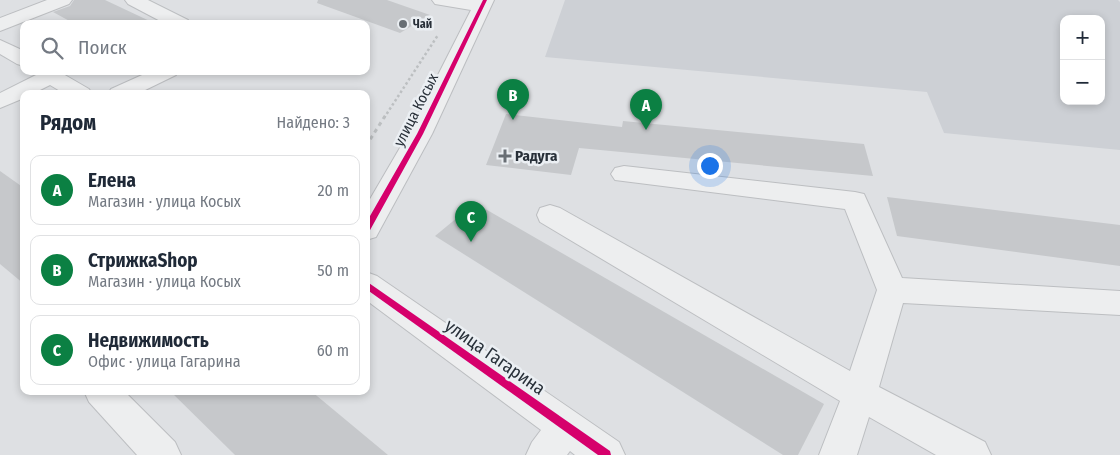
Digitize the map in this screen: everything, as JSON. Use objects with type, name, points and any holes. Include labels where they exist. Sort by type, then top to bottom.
[{"type":"street","points":[[0,25],[63,0]]},
{"type":"street","points":[[134,0],[173,20]]},
{"type":"street","points":[[449,2],[483,3]]},
{"type":"street","name":"улица Косых","points":[[370,223],[397,178],[428,119],[483,3]]},
{"type":"street","points":[[0,46],[20,58]]},
{"type":"street","points":[[0,101],[45,75]]},
{"type":"street","points":[[49,75],[74,90]]},
{"type":"street","points":[[128,90],[160,75]]},
{"type":"street","points":[[624,174],[855,201],[892,290],[860,394],[838,455]]},
{"type":"street","points":[[550,215],[860,394],[972,455]]},
{"type":"street","name":"улица Гагарина","points":[[370,287],[606,455]]},
{"type":"street","points":[[892,290],[1120,304]]},
{"type":"street","points":[[105,395],[162,455]]},
{"type":"street","points":[[545,455],[566,426]]},
{"type":"path","points":[[370,139],[449,2]]},
{"type":"shaded area","points":[[565,0],[1118,0],[1120,2],[1120,150],[944,133],[927,92],[545,57]]},
{"type":"building","points":[[74,0],[105,0],[148,20],[68,20],[53,12],[70,6]]},
{"type":"building","points":[[318,0],[387,0],[430,15],[400,33],[370,22],[370,20],[364,20],[317,3]]},
{"type":"building","points":[[506,114],[622,127],[623,121],[864,144],[873,176],[579,148],[571,175],[486,165]]},
{"type":"building","points":[[0,171],[20,185],[20,281],[0,264]]},
{"type":"building","points":[[887,197],[1120,225],[1120,266],[897,236]]},
{"type":"building","points":[[475,203],[824,404],[798,455],[783,455],[435,236]]},
{"type":"building","points":[[174,395],[316,395],[388,455],[235,455]]},
{"type":"cycle path","points":[[370,223],[420,134],[485,0]]},
{"type":"cycle path","points":[[370,287],[606,455]]},
{"type":"place","name":"Чай","points":[[403,24]]},
{"type":"place","name":"СтрижкаShop","points":[[513,120]]},
{"type":"place","name":"Елена","points":[[646,130]]},
{"type":"place","name":"Радуга","points":[[505,156]]},
{"type":"place","name":"Недвижимость","points":[[471,242]]}]
